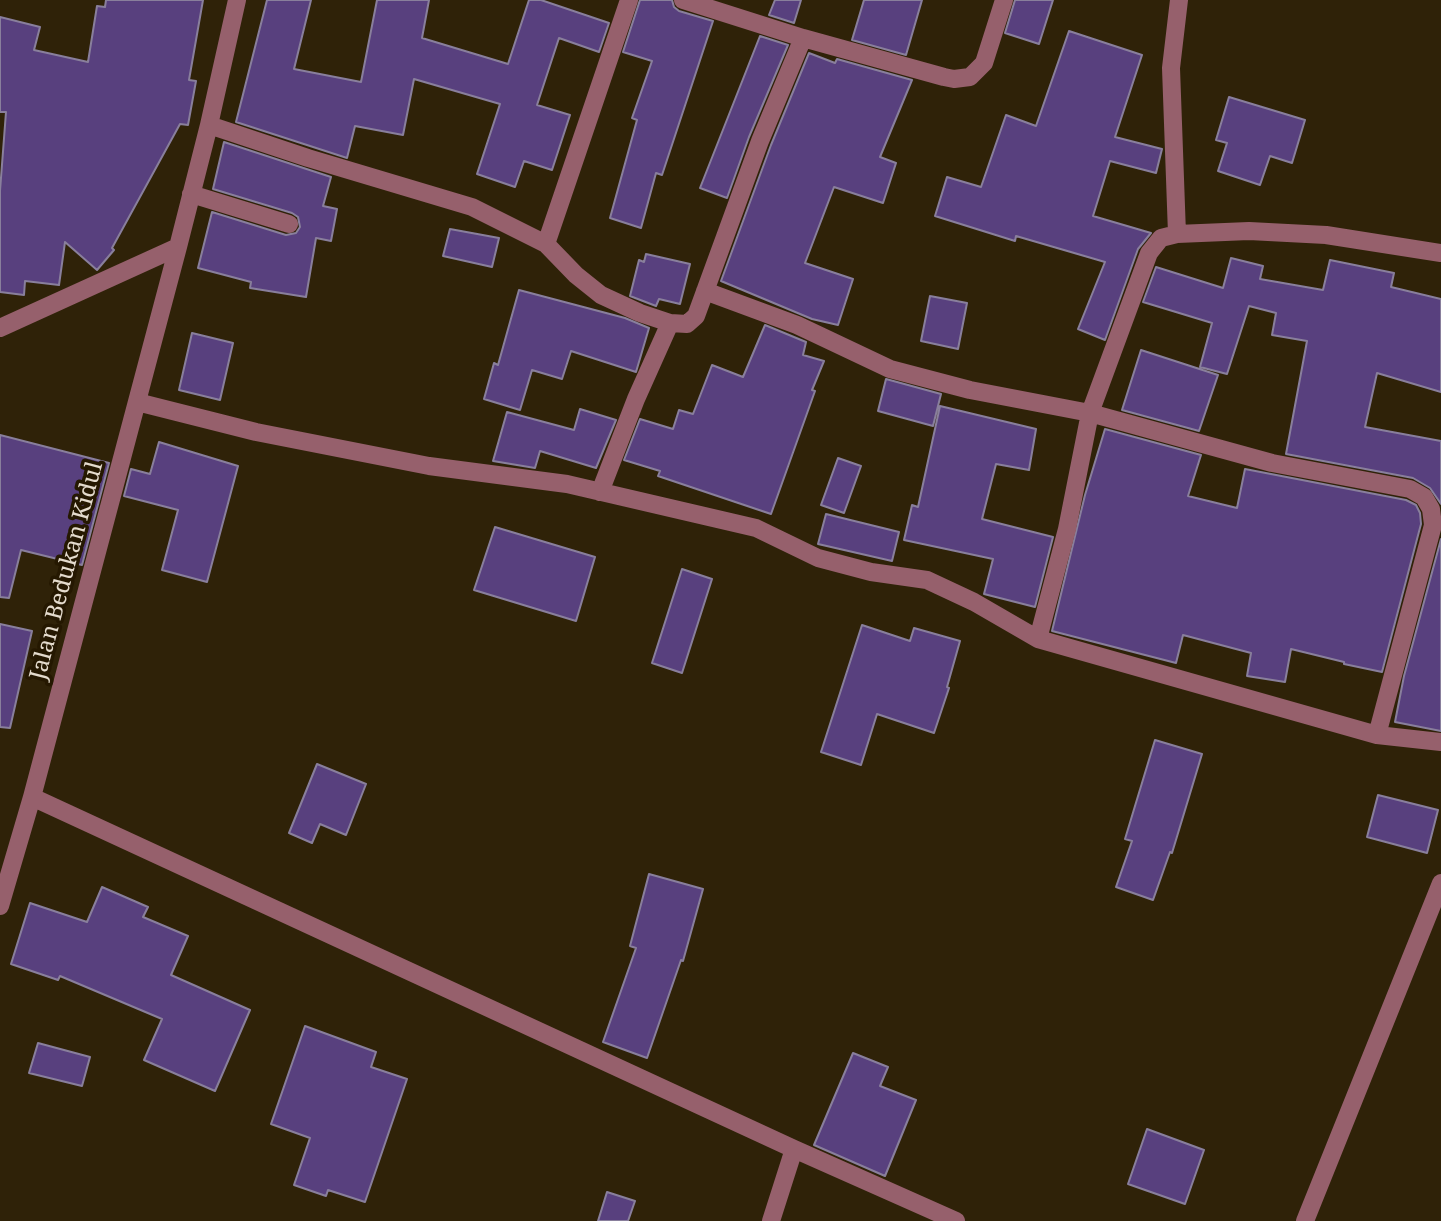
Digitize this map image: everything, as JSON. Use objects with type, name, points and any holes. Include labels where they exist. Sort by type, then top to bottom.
[{"type":"street","name":"Jalan Bedukan Kidul","points":[[0,906],[33,797],[178,247],[237,0]]},
{"type":"street","points":[[546,244],[629,0]]},
{"type":"street","points":[[683,0],[803,38],[954,79],[970,77],[984,63],[1004,0]]},
{"type":"street","points":[[1177,234],[1171,68],[1180,0]]},
{"type":"street","points":[[209,125],[472,207],[546,244],[576,275],[601,295],[640,313],[670,323],[687,324],[696,316],[790,63],[803,38]]},
{"type":"street","points":[[191,194],[289,224]]},
{"type":"street","points":[[1038,639],[1067,529],[1090,413],[1149,253],[1161,238],[1177,234],[1250,231],[1326,235],[1441,253]]},
{"type":"street","points":[[0,328],[178,247]]},
{"type":"street","points":[[705,291],[797,325],[890,369],[970,390],[1090,413],[1272,463],[1410,489],[1424,497],[1431,509],[1433,525],[1377,735]]},
{"type":"street","points":[[600,492],[636,399],[670,323]]},
{"type":"street","points":[[137,402],[256,432],[429,466],[567,484],[756,528],[818,558],[871,572],[928,580],[1038,639],[1377,735],[1441,742]]},
{"type":"street","points":[[33,797],[794,1149],[956,1221]]},
{"type":"street","points":[[1305,1221],[1441,883]]},
{"type":"street","points":[[771,1221],[794,1149]]},
{"type":"building","points":[[106,0],[203,0],[189,80],[196,81],[188,125],[180,124],[112,248],[114,250],[97,270],[65,242],[59,285],[25,281],[24,295],[0,292],[0,191],[6,112],[0,112],[0,17],[40,27],[34,50],[88,62],[97,6],[105,7]]},
{"type":"building","points":[[267,0],[311,0],[294,69],[361,82],[377,0],[429,0],[422,38],[508,64],[529,0],[541,0],[609,23],[599,52],[559,38],[537,105],[570,115],[552,170],[524,161],[515,187],[477,174],[500,104],[414,79],[403,135],[355,126],[347,158],[236,122]]},
{"type":"building","points":[[640,0],[672,0],[679,11],[713,21],[662,175],[656,173],[641,228],[610,218],[637,120],[632,118],[652,61],[623,52]]},
{"type":"building","points":[[775,0],[801,0],[794,23],[769,15]]},
{"type":"building","points":[[864,0],[922,0],[906,55],[852,40]]},
{"type":"building","points":[[1015,0],[1053,0],[1039,44],[1005,33]]},
{"type":"building","points":[[1069,31],[1142,55],[1115,137],[1162,149],[1156,173],[1110,161],[1093,216],[1151,233],[1138,249],[1105,340],[1078,329],[1105,262],[1016,236],[1015,241],[935,216],[947,177],[981,187],[1006,115],[1036,126]]},
{"type":"building","points":[[760,36],[788,45],[749,137],[727,198],[700,188]]},
{"type":"building","points":[[809,53],[835,63],[837,59],[912,80],[880,157],[896,163],[883,203],[834,187],[805,263],[853,279],[838,325],[812,319],[721,281],[771,145]]},
{"type":"building","points":[[1229,97],[1305,120],[1292,163],[1270,156],[1260,185],[1218,171],[1227,143],[1216,140]]},
{"type":"building","points":[[224,142],[331,177],[323,206],[337,209],[331,241],[316,238],[306,297],[250,288],[251,282],[198,268],[212,212],[286,235],[296,233],[300,227],[298,217],[292,213],[213,189]]},
{"type":"building","points":[[450,229],[499,238],[492,267],[443,256]]},
{"type":"building","points":[[646,254],[690,264],[680,304],[659,299],[656,306],[630,296],[639,260],[644,262]]},
{"type":"building","points":[[1231,258],[1263,266],[1260,279],[1323,290],[1330,260],[1394,273],[1391,287],[1441,299],[1441,392],[1377,373],[1365,427],[1441,441],[1441,504],[1430,488],[1413,478],[1286,454],[1307,341],[1272,335],[1276,313],[1249,306],[1227,374],[1200,367],[1212,323],[1143,302],[1156,267],[1223,288]]},
{"type":"building","points":[[519,290],[625,318],[649,328],[636,372],[571,351],[562,379],[532,370],[520,410],[484,399],[494,363],[498,365]]},
{"type":"building","points":[[930,296],[967,303],[958,349],[921,341]]},
{"type":"building","points":[[765,325],[806,342],[803,355],[824,361],[771,514],[658,476],[660,471],[624,460],[640,419],[673,429],[679,410],[693,414],[712,365],[743,377]]},
{"type":"building","points":[[192,333],[233,343],[220,400],[179,390]]},
{"type":"building","points":[[1141,350],[1218,375],[1199,431],[1122,410]]},
{"type":"building","points":[[886,379],[941,394],[933,426],[878,411]]},
{"type":"building","points":[[940,406],[1036,429],[1029,470],[996,464],[982,519],[1053,537],[1035,607],[984,594],[993,559],[904,540],[912,505],[918,507]]},
{"type":"building","points":[[580,409],[616,420],[596,468],[540,451],[535,468],[493,461],[507,412],[574,430]]},
{"type":"building","points":[[1105,429],[1201,455],[1188,496],[1237,508],[1245,469],[1406,500],[1416,505],[1421,524],[1382,672],[1291,649],[1285,682],[1247,676],[1251,653],[1183,635],[1176,663],[1052,631],[1085,495]]},
{"type":"building","points":[[0,435],[109,463],[82,565],[21,550],[9,598],[0,597]]},
{"type":"building","points":[[159,442],[238,466],[207,582],[162,570],[178,510],[124,496],[131,469],[150,474]]},
{"type":"building","points":[[838,458],[861,466],[844,513],[821,505]]},
{"type":"building","points":[[826,514],[899,532],[892,561],[818,544]]},
{"type":"building","points":[[495,527],[595,557],[576,621],[474,590]]},
{"type":"building","points":[[1441,539],[1441,731],[1395,722],[1404,676]]},
{"type":"building","points":[[682,569],[712,579],[682,673],[652,663]]},
{"type":"building","points":[[0,624],[32,631],[10,728],[0,727]]},
{"type":"building","points":[[862,625],[910,641],[914,628],[960,641],[947,687],[949,688],[934,733],[877,714],[861,765],[821,752]]},
{"type":"building","points":[[1155,740],[1202,754],[1172,853],[1170,852],[1153,900],[1116,887],[1132,841],[1125,839]]},
{"type":"building","points":[[317,764],[366,784],[346,835],[320,824],[312,843],[289,833]]},
{"type":"building","points":[[1378,795],[1438,810],[1427,853],[1367,837]]},
{"type":"building","points":[[649,874],[703,889],[683,961],[681,960],[647,1058],[603,1042],[636,948],[630,946]]},
{"type":"building","points":[[102,887],[148,907],[143,917],[188,936],[171,975],[250,1010],[215,1091],[144,1060],[162,1019],[60,976],[58,980],[11,964],[30,903],[87,922]]},
{"type":"building","points":[[305,1026],[376,1052],[371,1067],[407,1079],[365,1202],[328,1190],[326,1196],[294,1185],[310,1138],[271,1124]]},
{"type":"building","points":[[38,1043],[90,1057],[82,1086],[29,1073]]},
{"type":"building","points":[[853,1053],[888,1067],[880,1086],[916,1100],[885,1176],[814,1145]]},
{"type":"building","points":[[1147,1129],[1204,1150],[1185,1204],[1128,1184]]},
{"type":"building","points":[[607,1192],[635,1201],[628,1221],[598,1221]]}]
